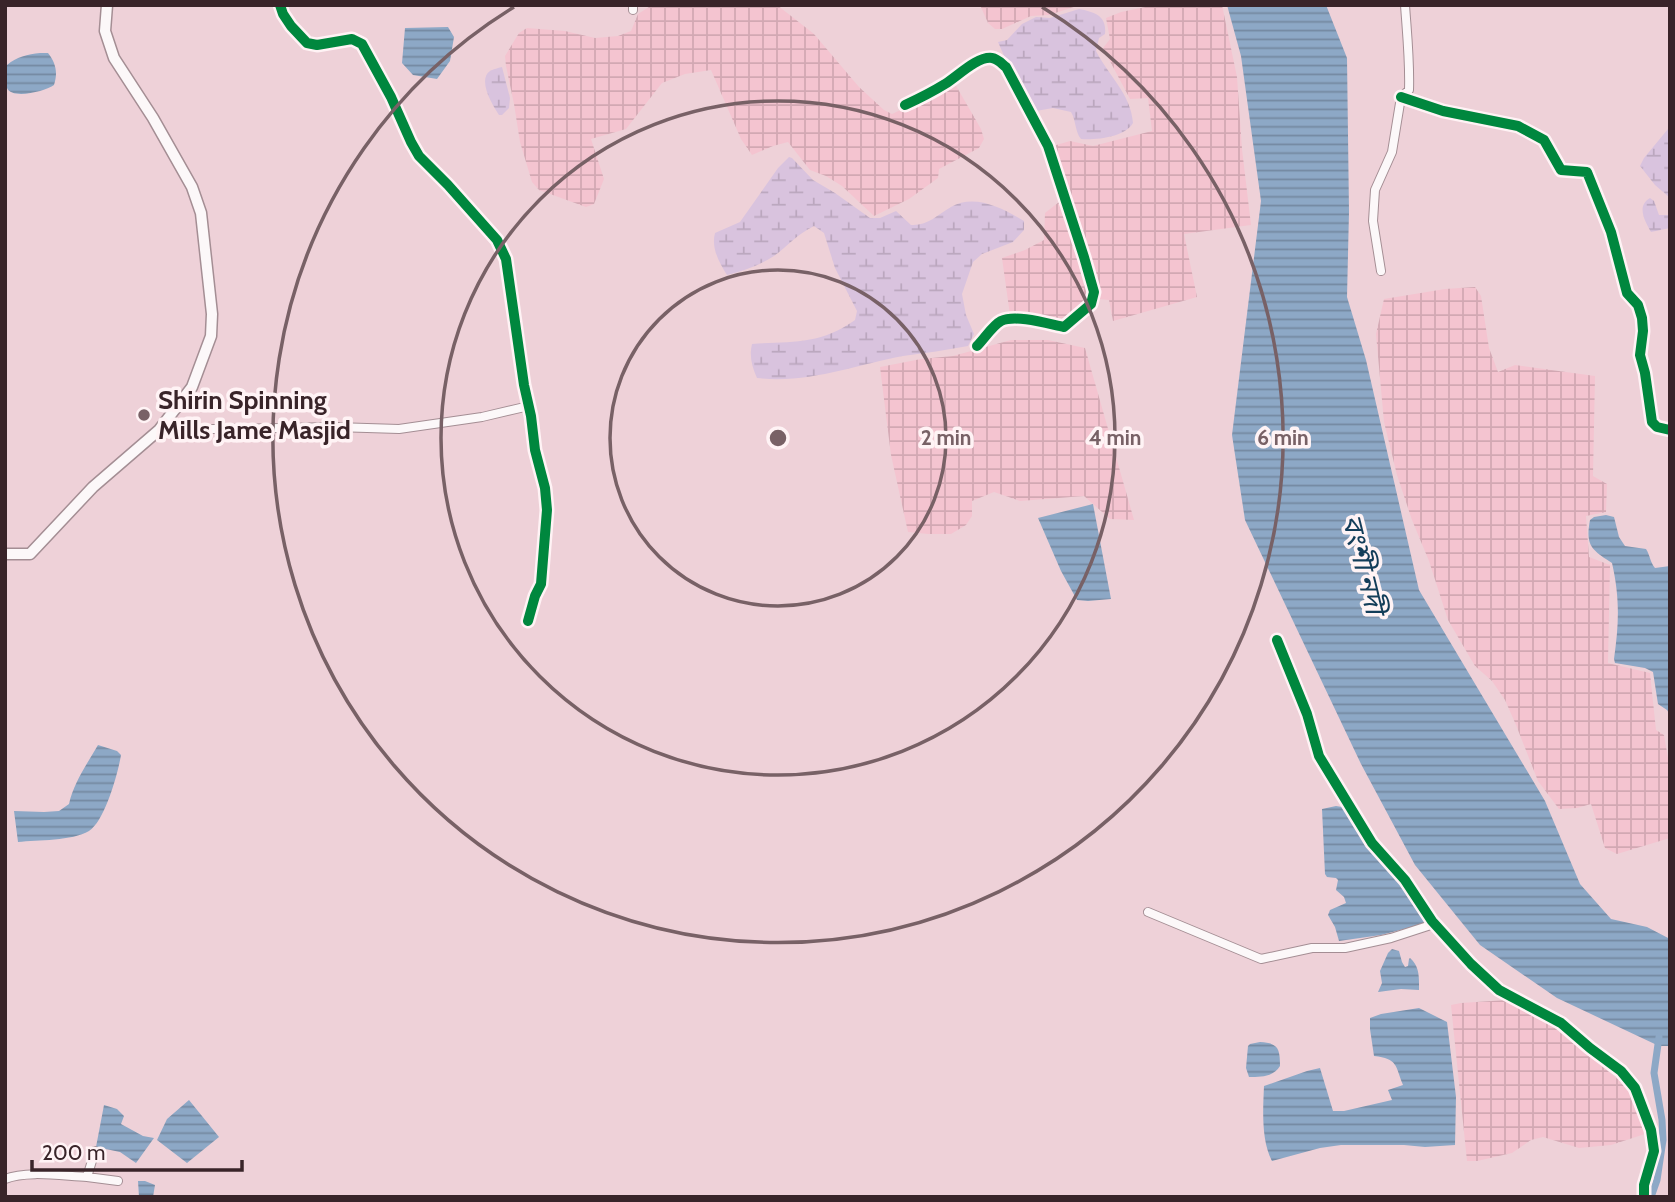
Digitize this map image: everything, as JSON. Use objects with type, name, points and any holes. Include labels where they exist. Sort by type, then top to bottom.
[{"type":"main road","points":[[5,554],[30,554],[93,487],[159,430],[192,387],[211,336],[212,314],[201,213],[192,187],[153,118],[114,58],[105,32],[107,5]]},
{"type":"street","points":[[280,5],[291,26],[307,43],[317,46],[352,39],[362,44],[419,156],[497,240],[506,259],[524,385],[547,510],[541,584],[528,621]]},
{"type":"street","points":[[1381,271],[1373,221],[1375,190],[1392,152],[1401,97],[1409,90],[1410,61],[1405,5]]},
{"type":"street","points":[[905,105],[945,84],[983,59],[998,60],[1006,67],[1048,146],[1084,257],[1094,292],[1091,304],[1064,327],[1008,319],[1000,321],[976,346]]},
{"type":"street","points":[[1401,97],[1443,111],[1518,126],[1544,140],[1561,170],[1587,172],[1611,232],[1628,293],[1642,317],[1640,355],[1652,422],[1657,427],[1670,430]]},
{"type":"street","points":[[159,430],[335,427],[399,429],[482,417],[528,406]]},
{"type":"street","points":[[1277,639],[1307,714],[1318,756],[1372,843],[1405,880],[1434,924],[1499,990],[1561,1023],[1621,1072],[1635,1088],[1651,1130],[1654,1151],[1644,1185],[1644,1197]]},
{"type":"street","points":[[1148,912],[1261,960],[1312,948],[1345,948],[1391,938],[1434,924]]},
{"type":"street","points":[[87,1177],[95,1151]]},
{"type":"street","points":[[5,1179],[13,1176],[47,1175],[118,1181]]},
{"type":"shaded area","points":[[652,5],[777,5],[814,34],[859,87],[892,114],[955,84],[984,139],[979,148],[939,169],[938,178],[909,199],[874,216],[842,186],[810,170],[788,142],[752,155],[741,139],[711,70],[685,74],[662,83],[626,129],[591,139],[604,179],[594,204],[586,207],[539,190],[532,182],[520,142],[506,66],[505,56],[519,33],[527,28],[565,31],[595,38],[618,36],[631,31],[638,14]]},
{"type":"shaded area","points":[[980,5],[1080,5],[1049,15],[1031,16],[1002,29],[995,29],[988,23]]},
{"type":"shaded area","points":[[1155,5],[1222,5],[1237,77],[1251,225],[1184,234],[1197,297],[1113,321],[1109,300],[1089,298],[1061,324],[1010,315],[1002,258],[1044,240],[1045,213],[1068,195],[1053,146],[1070,141],[1093,146],[1152,131],[1148,98],[1130,99],[1103,48],[1110,39],[1106,18]]},
{"type":"shaded area","points":[[1475,287],[1481,296],[1489,348],[1498,372],[1515,365],[1595,376],[1593,476],[1607,484],[1606,512],[1586,516],[1589,557],[1610,565],[1608,663],[1650,673],[1656,730],[1664,735],[1670,769],[1670,838],[1617,854],[1605,848],[1591,804],[1559,809],[1538,781],[1505,700],[1492,681],[1475,666],[1448,620],[1397,475],[1384,422],[1376,334],[1384,299]]},
{"type":"shaded area","points":[[1011,340],[1048,340],[1085,348],[1134,520],[1110,519],[1084,496],[1020,501],[994,492],[972,501],[972,516],[966,525],[951,534],[908,532],[891,455],[880,367],[953,356]]},
{"type":"shaded area","points":[[1507,1000],[1540,1016],[1620,1081],[1636,1099],[1645,1134],[1611,1145],[1579,1148],[1543,1137],[1531,1140],[1512,1153],[1467,1161],[1451,1005]]},
{"type":"green space","points":[[1079,9],[1095,13],[1104,23],[1105,34],[1099,38],[1096,51],[1124,94],[1131,113],[1133,123],[1129,128],[1110,137],[1081,139],[1071,112],[1053,108],[1036,111],[1031,108],[1020,93],[998,42],[1007,40],[1022,24],[1036,17],[1050,18]]},
{"type":"green space","points":[[502,67],[510,98],[509,108],[499,115],[487,93],[485,80],[490,71]]},
{"type":"green space","points":[[1668,129],[1670,131],[1670,198],[1640,166]]},
{"type":"green space","points":[[789,157],[813,180],[870,218],[880,218],[896,211],[911,225],[917,225],[969,201],[998,207],[1024,221],[1024,230],[1013,242],[982,254],[973,262],[962,294],[966,315],[974,334],[968,346],[903,356],[813,376],[757,378],[752,361],[752,344],[818,338],[855,320],[857,311],[835,268],[824,233],[814,226],[774,256],[745,270],[727,275],[719,260],[714,244],[715,233],[740,222],[778,168]]},
{"type":"green space","points":[[1650,198],[1654,201],[1659,215],[1670,215],[1670,228],[1651,232],[1644,219],[1643,209],[1643,205]]},
{"type":"water","name":"বংশী নদী","points":[[1227,5],[1326,5],[1347,58],[1347,297],[1366,360],[1419,590],[1545,801],[1580,884],[1611,919],[1647,927],[1670,939],[1670,1046],[1659,1046],[1557,998],[1480,945],[1415,865],[1361,764],[1245,520],[1232,435],[1261,201],[1241,56]]},
{"type":"water","points":[[448,27],[454,37],[450,61],[437,79],[413,75],[402,63],[405,28]]},
{"type":"water","points":[[48,53],[53,61],[56,68],[54,85],[29,93],[10,92],[6,83],[7,65],[22,56]]},
{"type":"water","points":[[1093,504],[1111,599],[1077,600],[1038,518]]},
{"type":"water","points":[[1606,515],[1614,517],[1619,537],[1625,546],[1646,549],[1655,568],[1670,566],[1670,715],[1658,704],[1653,672],[1615,663],[1618,611],[1612,563],[1595,551],[1589,542],[1590,520]]},
{"type":"water","points":[[98,745],[121,755],[110,796],[95,826],[74,837],[18,842],[14,811],[59,811],[69,804],[77,781]]},
{"type":"water","points":[[1336,806],[1347,811],[1367,843],[1403,887],[1427,923],[1381,935],[1339,941],[1328,915],[1330,910],[1346,903],[1336,890],[1338,880],[1325,874],[1322,809]]},
{"type":"water","points":[[1392,949],[1399,951],[1405,967],[1408,966],[1410,958],[1416,965],[1419,990],[1378,992],[1382,983],[1380,971]]},
{"type":"water","points":[[1419,1008],[1447,1022],[1456,1097],[1455,1145],[1341,1145],[1272,1161],[1264,1134],[1264,1086],[1320,1068],[1333,1111],[1392,1100],[1388,1090],[1403,1085],[1392,1061],[1374,1056],[1370,1018]]},
{"type":"water","points":[[1260,1042],[1277,1048],[1280,1066],[1270,1074],[1249,1077],[1246,1068],[1248,1046]]},
{"type":"water","points":[[189,1100],[219,1137],[187,1163],[157,1140],[167,1119]]},
{"type":"water","points":[[104,1105],[117,1109],[124,1116],[121,1124],[143,1136],[154,1138],[136,1163],[120,1152],[96,1147]]},
{"type":"water","points":[[138,1181],[155,1185],[153,1197],[139,1197]]},
{"type":"waterway","points":[[1651,1197],[1657,1180],[1663,1140],[1654,1073],[1659,1037]]},
{"type":"cycle path","points":[[280,5],[291,26],[307,43],[317,45],[352,39],[362,44],[419,156],[497,240],[506,259],[524,385],[547,510],[541,584],[528,621]]},
{"type":"cycle path","points":[[905,105],[940,87],[980,60],[998,60],[1006,67],[1048,146],[1084,257],[1094,292],[1091,304],[1064,327],[1032,320],[1007,319],[995,326],[977,346]]},
{"type":"cycle path","points":[[1401,97],[1443,111],[1518,126],[1544,140],[1561,170],[1587,172],[1611,232],[1627,293],[1638,305],[1642,318],[1640,355],[1652,422],[1657,427],[1670,430]]},
{"type":"cycle path","points":[[1277,640],[1307,714],[1319,756],[1372,843],[1405,880],[1432,921],[1499,990],[1561,1023],[1621,1071],[1635,1088],[1651,1130],[1654,1151],[1644,1185],[1644,1197]]},
{"type":"place","name":"Shirin Spinning Mills Jame Masjid","points":[[144,415]]}]
